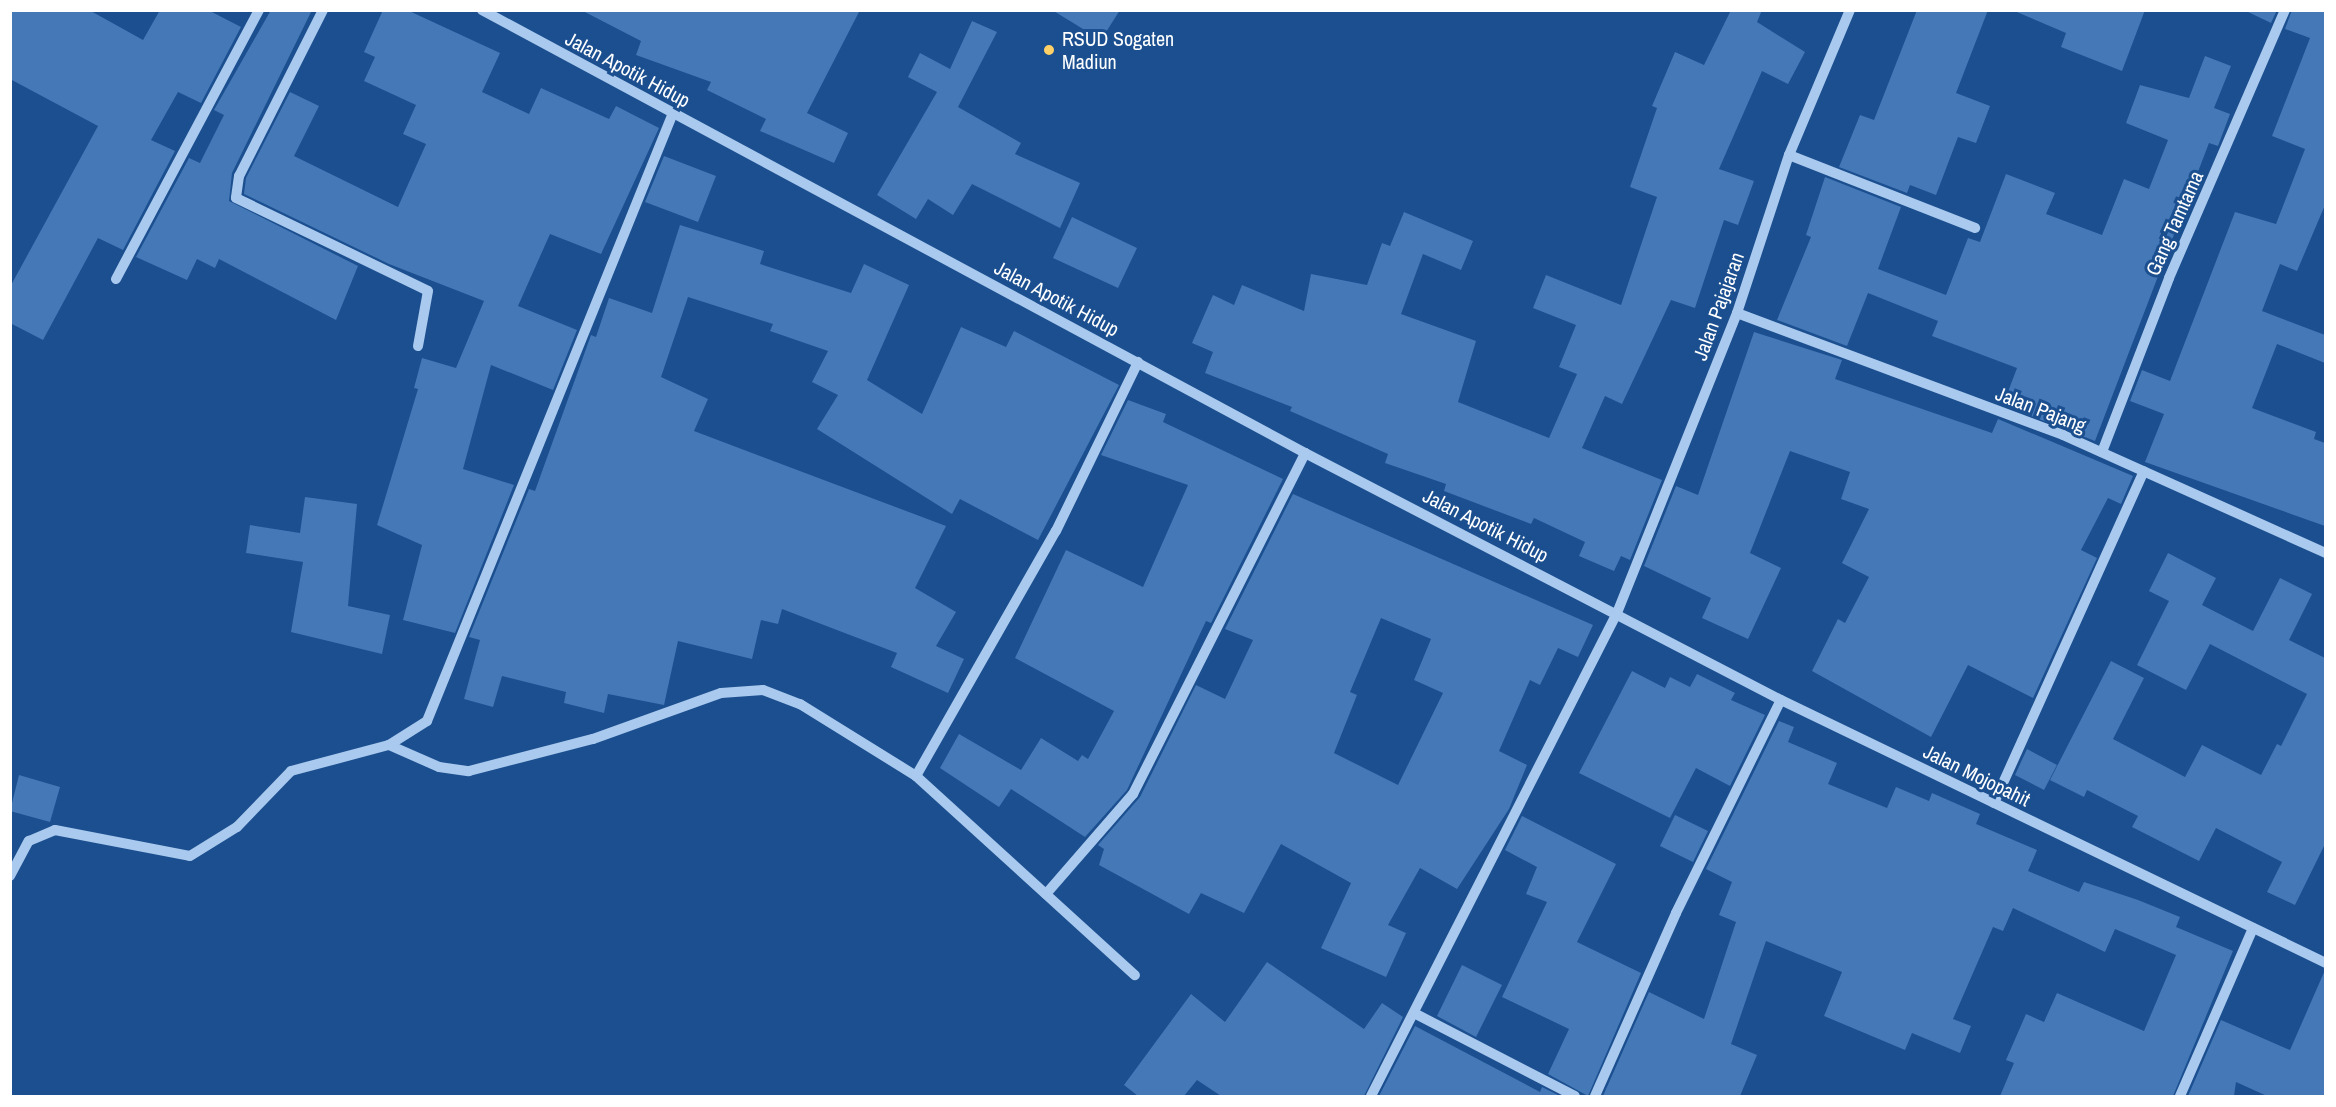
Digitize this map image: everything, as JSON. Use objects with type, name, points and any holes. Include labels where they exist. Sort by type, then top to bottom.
[{"type":"street","points":[[116,279],[259,10]]},
{"type":"street","points":[[323,10],[239,176],[236,198],[428,291],[418,346]]},
{"type":"street","name":"Jalan Apotik Hidup","points":[[482,10],[1305,453],[1617,613]]},
{"type":"street","name":"Jalan Pajajaran","points":[[1371,1096],[1617,613],[1737,313],[1789,155],[1850,10]]},
{"type":"street","name":"Gang Tamtama","points":[[2102,452],[2169,278],[2285,10]]},
{"type":"street","points":[[10,876],[29,841],[55,830],[190,856],[237,827],[291,771],[389,745],[411,736],[440,698],[673,113]]},
{"type":"street","points":[[1789,155],[1975,228]]},
{"type":"street","name":"Jalan Pajang","points":[[1737,313],[2102,452],[2325,553]]},
{"type":"street","points":[[916,776],[1056,531],[1138,362]]},
{"type":"street","points":[[1046,894],[1133,794],[1305,453]]},
{"type":"street","points":[[1994,803],[2144,471]]},
{"type":"street","name":"Jalan Mojopahit","points":[[1617,613],[1781,700],[2325,963]]},
{"type":"street","points":[[389,745],[439,767],[469,771],[593,739],[721,693],[763,690],[800,704],[916,776],[1136,975]]},
{"type":"street","points":[[1595,1096],[1676,913],[1781,700]]},
{"type":"street","points":[[2180,1096],[2253,928]]},
{"type":"street","points":[[1413,1012],[1575,1096]]},
{"type":"building","points":[[10,10],[89,10],[143,40],[160,10],[208,10],[241,27],[201,103],[178,92],[151,140],[175,151],[123,250],[98,238],[43,340],[10,323],[10,287],[98,126],[10,79]]},
{"type":"building","points":[[271,10],[312,10],[232,173],[229,201],[358,266],[336,320],[219,259],[215,268],[197,259],[187,280],[136,257],[189,158],[200,163],[224,115],[214,110]]},
{"type":"building","points":[[383,10],[407,10],[500,53],[482,92],[529,114],[541,88],[609,119],[616,106],[659,128],[601,254],[550,234],[518,306],[577,330],[553,390],[491,365],[463,469],[514,485],[455,633],[403,620],[422,545],[377,525],[418,389],[414,388],[422,358],[456,368],[484,301],[389,264],[244,194],[246,178],[290,92],[319,106],[294,156],[398,207],[426,144],[403,134],[416,105],[364,81],[375,57],[364,52]]},
{"type":"building","points":[[581,10],[860,10],[807,113],[848,133],[834,163],[760,131],[766,119],[707,90],[711,82],[636,55],[641,41]]},
{"type":"building","points":[[1052,10],[1120,10],[1101,40]]},
{"type":"building","points":[[1731,10],[1762,10],[1757,22],[1805,52],[1788,84],[1762,71],[1719,169],[1754,181],[1738,225],[1724,220],[1695,308],[1671,300],[1622,404],[1605,396],[1582,448],[1662,480],[1630,560],[1621,556],[1614,571],[1579,556],[1585,542],[1534,518],[1531,524],[1444,491],[1446,484],[1385,463],[1388,454],[1290,411],[1292,407],[1205,373],[1213,352],[1192,343],[1213,295],[1234,305],[1242,285],[1304,311],[1311,274],[1367,285],[1382,243],[1390,246],[1404,212],[1473,241],[1461,270],[1423,254],[1401,314],[1476,341],[1458,402],[1549,438],[1577,374],[1559,367],[1576,325],[1533,308],[1546,275],[1621,305],[1657,197],[1630,187],[1657,108],[1652,106],[1675,52],[1704,65]]},
{"type":"building","points":[[1917,10],[1988,10],[1956,93],[1990,106],[1976,143],[1958,137],[1936,195],[1910,185],[1907,193],[1839,167],[1860,115],[1874,120]]},
{"type":"building","points":[[2012,10],[2145,10],[2122,71],[2061,47],[2066,33]]},
{"type":"building","points":[[2244,10],[2277,10],[2271,23]]},
{"type":"building","points":[[2292,10],[2325,10],[2325,205],[2297,271],[2280,264],[2262,311],[2325,335],[2325,363],[2277,344],[2252,408],[2316,432],[2314,439],[2325,443],[2325,526],[2145,462],[2164,414],[2130,401],[2142,370],[2170,381],[2235,212],[2276,224],[2305,149],[2272,136],[2310,38],[2285,29]]},
{"type":"building","points":[[972,21],[997,32],[958,107],[1021,143],[1015,154],[1080,183],[1060,228],[972,184],[953,215],[928,199],[916,219],[877,195],[937,92],[908,77],[920,53],[950,69]]},
{"type":"building","points":[[2205,56],[2231,66],[2214,108],[2230,114],[2218,146],[2209,143],[2095,441],[2003,405],[2017,368],[1932,336],[1938,321],[1868,293],[1847,346],[1777,320],[1811,237],[1806,235],[1825,177],[1901,207],[1878,269],[1946,295],[1968,238],[1980,242],[2006,174],[2055,193],[2046,214],[2102,235],[2124,179],[2149,189],[2168,140],[2126,123],[2140,85],[2189,98]]},
{"type":"building","points":[[664,156],[716,176],[698,222],[645,202]]},
{"type":"building","points":[[1072,217],[1137,248],[1118,288],[1053,258]]},
{"type":"building","points":[[680,225],[764,251],[760,264],[851,293],[864,264],[909,285],[867,380],[922,414],[961,327],[1006,347],[1014,331],[1119,385],[1038,540],[960,499],[952,514],[817,429],[838,395],[812,382],[828,351],[770,331],[773,324],[688,297],[661,377],[708,399],[694,431],[946,526],[915,588],[956,612],[936,646],[964,659],[948,693],[891,667],[897,653],[782,609],[778,624],[761,620],[752,659],[678,641],[664,705],[608,694],[604,713],[564,703],[566,692],[502,676],[493,707],[464,699],[480,640],[469,637],[529,489],[535,491],[591,335],[596,337],[609,298],[652,313]]},
{"type":"building","points":[[1754,332],[1842,360],[1835,379],[1992,433],[1998,419],[2133,476],[2121,504],[2108,498],[2081,550],[2097,558],[2033,698],[1968,665],[1931,737],[1812,671],[1838,619],[1845,623],[1869,577],[1842,563],[1869,509],[1841,499],[1850,472],[1790,451],[1750,553],[1781,568],[1748,639],[1702,618],[1711,598],[1644,566],[1676,486],[1698,495]]},
{"type":"building","points":[[1128,400],[1166,414],[1163,422],[1283,479],[1211,623],[1206,621],[1127,790],[1085,837],[1011,789],[999,807],[940,768],[959,734],[1021,770],[1041,738],[1078,761],[1082,755],[1088,759],[1114,711],[1015,658],[1066,550],[1143,587],[1188,485],[1101,455]]},
{"type":"building","points":[[1293,494],[1593,625],[1578,657],[1558,648],[1540,685],[1530,680],[1499,751],[1527,765],[1509,809],[1457,889],[1420,868],[1388,925],[1406,933],[1386,977],[1321,948],[1351,883],[1281,844],[1244,913],[1201,893],[1189,914],[1099,865],[1104,849],[1098,845],[1140,797],[1196,685],[1225,699],[1253,640],[1225,629]],"holes":[[[1381,618],[1431,639],[1414,680],[1443,693],[1398,785],[1334,753],[1357,695],[1350,692]]]},
{"type":"building","points":[[305,497],[357,504],[348,606],[390,615],[382,654],[291,632],[303,562],[246,553],[250,525],[300,533]]},
{"type":"building","points":[[2168,553],[2216,578],[2202,605],[2253,631],[2280,578],[2312,594],[2289,640],[2325,658],[2325,844],[2295,905],[2267,892],[2282,862],[2216,828],[2199,861],[2132,827],[2138,816],[2087,790],[2084,797],[2050,780],[2111,661],[2144,678],[2113,739],[2185,777],[2202,745],[2261,775],[2277,744],[2281,746],[2307,694],[2210,644],[2186,690],[2137,665],[2169,601],[2149,591]]},
{"type":"building","points":[[1632,671],[1665,688],[1670,677],[1690,687],[1697,674],[1735,693],[1731,700],[1765,715],[1730,786],[1696,768],[1670,818],[1579,773]]},
{"type":"building","points":[[1779,721],[1794,727],[1788,742],[1837,763],[1828,784],[1887,808],[1896,787],[1929,801],[1932,793],[1980,814],[1976,824],[2037,850],[2028,871],[2079,892],[2084,882],[2138,900],[2180,917],[2176,927],[2233,951],[2173,1096],[2000,1096],[2014,1063],[2006,1060],[2026,1014],[2044,1022],[2057,993],[2144,1031],[2176,955],[2115,929],[2105,952],[2013,908],[2003,931],[1993,927],[1953,1019],[1971,1026],[1960,1053],[1912,1033],[1905,1050],[1824,1016],[1842,972],[1766,941],[1731,1044],[1757,1055],[1740,1096],[1603,1096],[1649,992],[1704,1019],[1736,922],[1719,915],[1732,882],[1706,869]]},
{"type":"building","points":[[2027,749],[2057,765],[2044,790],[2015,775]]},
{"type":"building","points":[[19,775],[60,787],[50,822],[10,811]]},
{"type":"building","points":[[1675,815],[1708,831],[1693,862],[1660,846]]},
{"type":"building","points":[[1522,816],[1616,864],[1577,942],[1641,973],[1588,1096],[1548,1074],[1569,1029],[1502,997],[1547,902],[1526,894],[1537,867],[1505,850]]},
{"type":"building","points":[[1267,962],[1364,1029],[1382,1003],[1403,1017],[1364,1096],[1221,1096],[1197,1080],[1184,1096],[1138,1096],[1124,1085],[1191,994],[1225,1022]]},
{"type":"building","points":[[1462,965],[1502,985],[1476,1037],[1437,1016]]},
{"type":"building","points":[[2325,970],[2325,1096],[2267,1096],[2236,1082],[2234,1096],[2188,1096],[2221,1020],[2290,1050]]},
{"type":"building","points":[[1415,1026],[1540,1092],[1542,1087],[1560,1096],[1379,1096]]},
{"type":"place","name":"RSUD Sogaten Madiun","points":[[1049,50]]}]
